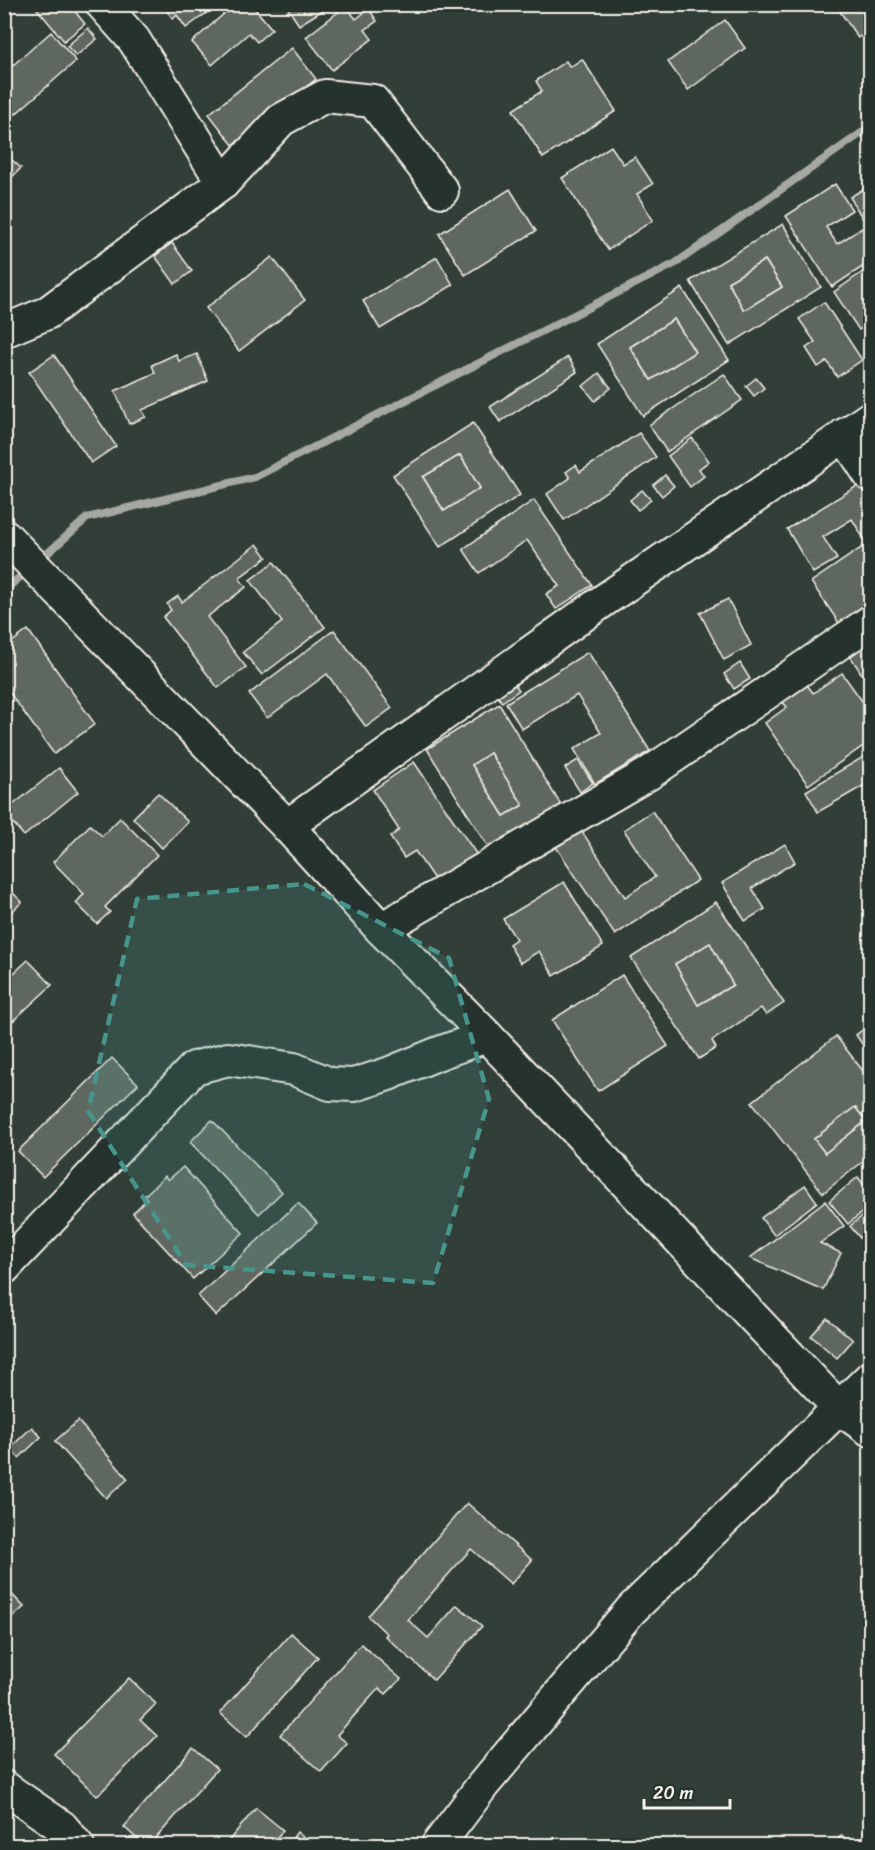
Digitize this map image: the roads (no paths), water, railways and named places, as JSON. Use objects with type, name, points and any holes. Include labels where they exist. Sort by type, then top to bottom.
[{"type":"street","points":[[102,4],[134,40],[223,183]]},
{"type":"street","points":[[4,331],[47,313],[223,183],[281,120],[325,96],[373,101],[442,191]]},
{"type":"street","points":[[287,826],[603,601],[870,418]]},
{"type":"street","points":[[844,435],[870,475]]},
{"type":"street","points":[[12,543],[287,826],[381,929],[487,1036],[840,1409],[870,1430]]},
{"type":"street","points":[[381,929],[648,774],[870,622]]},
{"type":"street","points":[[4,1268],[194,1068],[228,1059],[294,1069],[330,1084],[354,1085],[487,1036]]},
{"type":"street","points":[[437,1845],[483,1785],[631,1610],[870,1378]]},
{"type":"street","points":[[4,1786],[62,1827],[78,1845]]},
{"type":"waterway","points":[[39,561],[87,518],[255,477],[676,263],[870,127]]},
{"type":"waterway","points":[[4,591],[29,569]]}]
